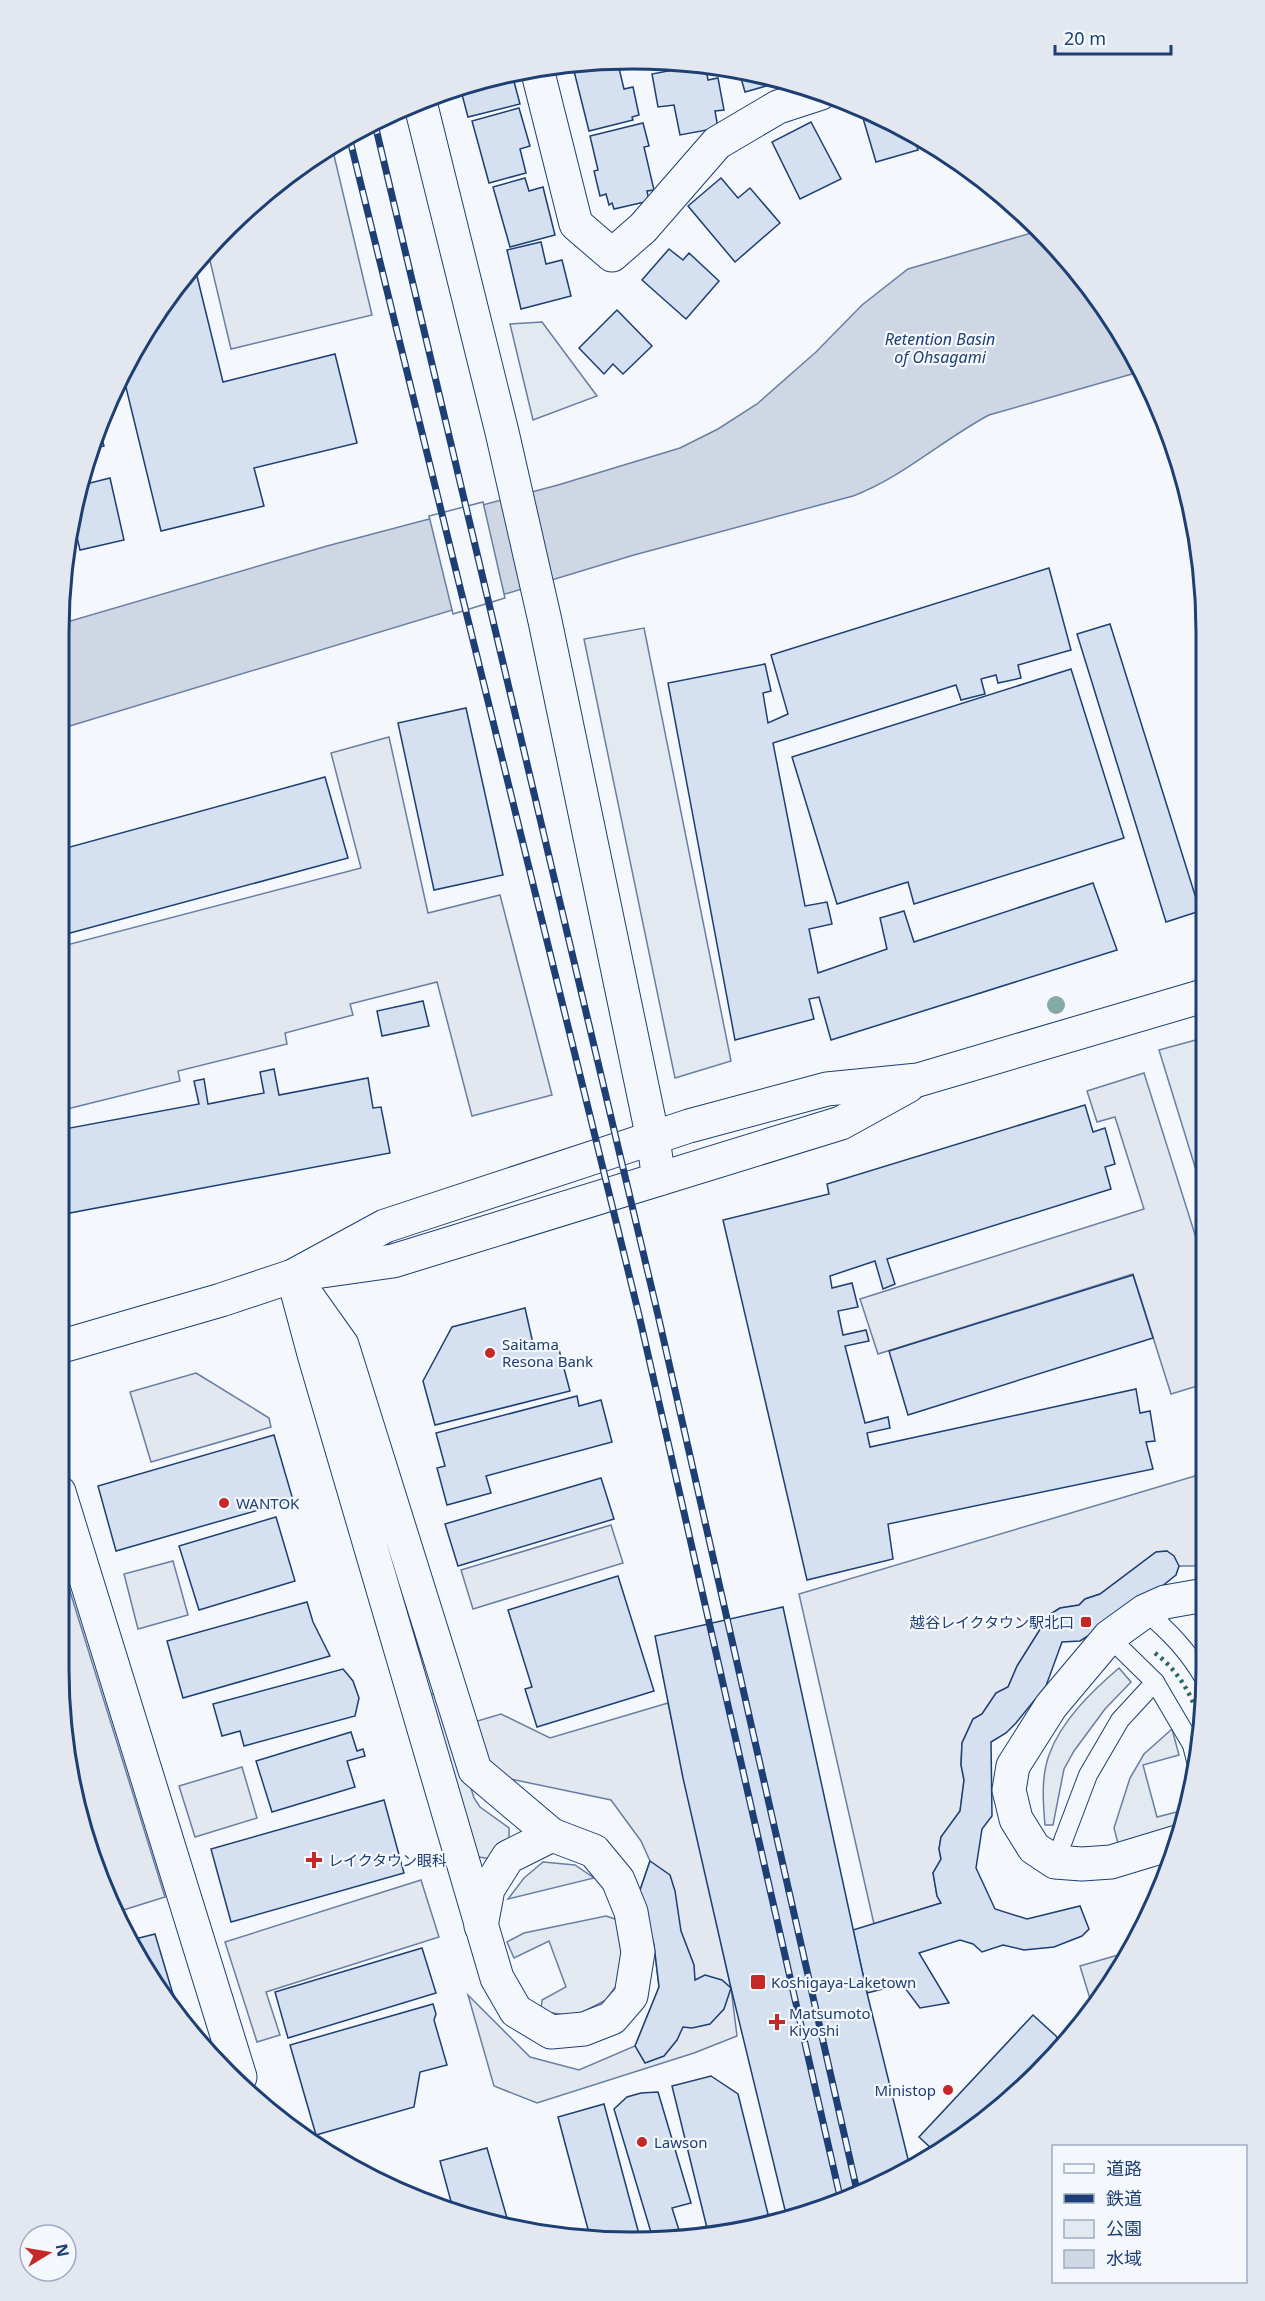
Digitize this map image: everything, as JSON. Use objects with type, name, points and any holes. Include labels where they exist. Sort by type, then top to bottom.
[{"type":"street","points":[[539,77],[576,224],[612,255],[643,228],[717,143],[778,107],[808,97]]},
{"type":"street","points":[[422,110],[507,455],[545,621],[653,1139],[659,1179]]},
{"type":"street","points":[[293,1276],[384,1226],[689,1126],[828,1089],[918,1080],[1196,998]]},
{"type":"street","points":[[69,1344],[221,1300],[293,1276],[393,1261],[841,1123],[918,1080]]},
{"type":"street","points":[[293,1276],[342,1345],[475,1770],[552,1835],[594,1851],[618,1880],[631,1912],[638,1952],[631,1996],[612,2018],[584,2029],[551,2032],[516,2011],[497,1978],[293,1276]]},
{"type":"street","points":[[69,1524],[239,2071]]},
{"type":"street","points":[[1168,1845],[1111,1862],[1082,1864],[1056,1862],[1034,1848],[1016,1819],[1009,1791],[1013,1766],[1051,1706],[1109,1637],[1145,1611],[1165,1602],[1196,1596]]},
{"type":"street","points":[[481,1928],[488,1889],[508,1857],[552,1835]]},
{"type":"lane","points":[[1145,1611],[1170,1631],[1196,1664]]},
{"type":"lane","points":[[1109,1637],[1155,1682],[1191,1743]]},
{"type":"lane","points":[[1056,1862],[1088,1775],[1120,1720],[1155,1682]]},
{"type":"green space","points":[[542,322],[597,396],[533,420],[510,324]]},
{"type":"green space","points":[[644,628],[731,1061],[675,1078],[584,639]]},
{"type":"green space","points":[[1196,1040],[1196,1170],[1159,1050]]},
{"type":"green space","points":[[1119,1668],[1131,1682],[1105,1709],[1074,1751],[1064,1769],[1053,1825],[1045,1825],[1044,1781],[1046,1763],[1054,1742],[1078,1707]]},
{"type":"green space","points":[[441,1692],[474,1798],[480,1807],[509,1828],[509,1844],[491,1859],[473,1856],[425,1696]]},
{"type":"green space","points":[[1172,1729],[1179,1755],[1143,1765],[1157,1817],[1178,1812],[1177,1814],[1171,1834],[1119,1847],[1114,1828],[1130,1778],[1144,1754]]},
{"type":"green space","points":[[543,1862],[575,1865],[594,1878],[508,1899],[524,1878]]},
{"type":"green space","points":[[606,1916],[615,1919],[621,1928],[623,1970],[616,1986],[606,2000],[581,2013],[565,2015],[541,2011],[542,2000],[566,1987],[549,1941],[514,1958],[507,1942],[524,1933]]},
{"type":"shaded area","points":[[334,155],[372,315],[231,349],[210,260],[234,234],[289,185]]},
{"type":"shaded area","points":[[389,737],[428,913],[500,895],[552,1095],[472,1116],[437,982],[350,1004],[353,1015],[285,1033],[287,1044],[178,1071],[180,1081],[69,1109],[69,944],[361,868],[331,753]]},
{"type":"shaded area","points":[[1144,1073],[1196,1238],[1196,1386],[1171,1394],[1133,1274],[878,1354],[860,1299],[1144,1209],[1115,1117],[1097,1122],[1087,1091]]},
{"type":"shaded area","points":[[196,1373],[269,1418],[271,1427],[151,1462],[130,1392]]},
{"type":"shaded area","points":[[1196,1476],[1196,1566],[1179,1566],[1167,1551],[1156,1552],[1100,1594],[1085,1599],[1079,1605],[1060,1608],[1049,1615],[1017,1666],[1008,1687],[996,1693],[982,1714],[973,1719],[962,1743],[961,1765],[964,1780],[960,1811],[941,1837],[939,1849],[941,1859],[933,1873],[937,1896],[941,1903],[874,1924],[799,1594]]},
{"type":"shaded area","points":[[611,1525],[623,1563],[473,1609],[461,1570]]},
{"type":"shaded area","points":[[173,1561],[188,1615],[138,1629],[124,1574]]},
{"type":"shaded area","points":[[69,1588],[165,1897],[123,1910],[99,1850],[88,1814],[74,1742],[70,1705]]},
{"type":"shaded area","points":[[668,1703],[731,1988],[737,2036],[694,2053],[537,2103],[494,2086],[468,1995],[530,2057],[579,2070],[635,2046],[659,1987],[654,1945],[639,1893],[650,1861],[641,1841],[611,1800],[501,1777],[486,1761],[474,1722],[501,1714],[550,1738]]},
{"type":"shaded area","points":[[242,1767],[257,1818],[195,1837],[179,1786]]},
{"type":"shaded area","points":[[421,1880],[439,1937],[266,1992],[280,2035],[257,2042],[225,1942]]},
{"type":"shaded area","points":[[1118,1955],[1090,1998],[1080,1966]]},
{"type":"water","name":"Retention Basin of Ohsagami","points":[[1030,233],[1080,289],[1101,319],[1133,374],[989,415],[906,469],[853,496],[634,555],[69,726],[69,621],[327,546],[558,485],[680,448],[718,429],[757,404],[816,352],[862,305],[908,269]]},
{"type":"pier","points":[[483,502],[505,598],[453,614],[429,516]]},
{"type":"building","points":[[619,69],[624,89],[633,87],[639,115],[632,117],[633,120],[589,131],[574,72]]},
{"type":"building","points":[[672,70],[707,74],[708,80],[718,78],[724,110],[715,111],[718,128],[680,135],[674,105],[658,107],[652,74]]},
{"type":"building","points":[[742,80],[767,86],[745,92]]},
{"type":"building","points":[[514,82],[520,104],[468,117],[462,96]]},
{"type":"building","points":[[519,108],[530,146],[520,149],[526,173],[489,183],[472,121]]},
{"type":"building","points":[[863,119],[917,146],[918,150],[876,162]]},
{"type":"building","points":[[811,122],[841,179],[800,199],[772,142]]},
{"type":"building","points":[[643,123],[649,146],[644,147],[654,190],[647,191],[649,201],[614,209],[612,203],[609,205],[606,194],[600,196],[594,171],[598,170],[590,136]]},
{"type":"building","points":[[525,178],[529,191],[543,187],[555,235],[510,247],[493,187]]},
{"type":"building","points":[[721,178],[738,198],[750,188],[780,223],[735,262],[688,206]]},
{"type":"building","points":[[541,242],[546,264],[562,260],[571,296],[521,309],[507,250]]},
{"type":"building","points":[[669,249],[683,260],[689,253],[719,281],[686,319],[642,280]]},
{"type":"building","points":[[197,275],[223,382],[335,354],[357,443],[254,468],[264,506],[161,531],[126,386],[164,319]]},
{"type":"building","points":[[617,310],[652,346],[623,374],[613,364],[604,374],[579,348]]},
{"type":"building","points":[[110,478],[124,540],[80,550],[77,539],[89,483]]},
{"type":"building","points":[[1049,568],[1071,650],[1018,665],[1021,678],[998,683],[996,675],[981,679],[985,694],[961,700],[956,685],[773,743],[805,906],[827,902],[832,924],[809,929],[818,973],[887,949],[880,918],[904,911],[914,942],[1093,883],[1117,950],[831,1040],[819,997],[809,999],[814,1019],[735,1040],[668,683],[765,664],[771,691],[763,693],[768,723],[788,714],[771,655]]},
{"type":"building","points":[[1110,624],[1196,898],[1196,912],[1166,922],[1077,634]]},
{"type":"building","points":[[1071,669],[1124,838],[914,904],[908,882],[837,904],[792,757]]},
{"type":"building","points":[[466,708],[503,875],[434,890],[398,723]]},
{"type":"building","points":[[325,777],[348,858],[69,933],[69,847]]},
{"type":"building","points":[[423,1001],[429,1026],[382,1036],[377,1011]]},
{"type":"building","points":[[274,1069],[279,1095],[368,1078],[373,1108],[381,1107],[390,1153],[69,1213],[69,1128],[199,1104],[194,1081],[204,1079],[208,1104],[264,1093],[260,1072]]},
{"type":"building","points":[[1085,1105],[1093,1132],[1105,1128],[1115,1164],[1105,1167],[1111,1189],[887,1259],[895,1284],[883,1289],[875,1261],[830,1276],[832,1288],[852,1283],[858,1307],[838,1311],[843,1335],[866,1330],[869,1341],[845,1346],[865,1423],[888,1417],[890,1428],[867,1433],[870,1447],[1136,1389],[1140,1413],[1150,1411],[1155,1441],[1146,1442],[1153,1469],[888,1524],[893,1559],[807,1580],[723,1220],[829,1194],[827,1184]]},
{"type":"building","points":[[1133,1275],[1153,1338],[908,1415],[889,1351]]},
{"type":"building","points":[[525,1308],[534,1348],[557,1342],[570,1391],[435,1425],[423,1381],[452,1327]]},
{"type":"building","points":[[577,1396],[579,1406],[601,1400],[612,1442],[486,1476],[491,1493],[447,1505],[437,1468],[445,1466],[436,1433]]},
{"type":"building","points":[[274,1435],[293,1500],[116,1551],[98,1486]]},
{"type":"building","points":[[601,1478],[614,1519],[458,1566],[445,1524]]},
{"type":"building","points":[[276,1517],[295,1581],[199,1610],[179,1546]]},
{"type":"building","points":[[1167,1551],[1174,1556],[1179,1566],[1176,1575],[1142,1602],[1080,1641],[1062,1642],[1046,1686],[1016,1723],[1006,1733],[991,1742],[992,1816],[982,1829],[976,1868],[995,1909],[1027,1919],[1080,1906],[1089,1929],[1082,1936],[1054,1947],[1024,1950],[1003,1945],[982,1952],[973,1944],[960,1940],[919,1953],[949,2003],[920,2008],[902,1984],[867,1993],[853,1930],[941,1903],[937,1896],[933,1873],[941,1859],[939,1849],[941,1837],[960,1811],[964,1780],[961,1765],[962,1743],[973,1719],[982,1714],[996,1693],[1008,1687],[1017,1666],[1049,1615],[1060,1608],[1079,1605],[1085,1599],[1100,1594],[1156,1552]]},
{"type":"building","points":[[618,1576],[654,1691],[537,1727],[525,1689],[532,1687],[508,1610]]},
{"type":"building","points":[[307,1602],[313,1622],[330,1656],[183,1698],[167,1641]]},
{"type":"building","points":[[783,1607],[867,1993],[908,2160],[848,2189],[785,2211],[683,1778],[655,1636]]},
{"type":"building","points":[[343,1669],[353,1681],[359,1698],[355,1716],[244,1746],[240,1731],[222,1736],[213,1704]]},
{"type":"building","points":[[351,1732],[357,1751],[363,1749],[365,1756],[347,1761],[355,1787],[272,1812],[256,1761]]},
{"type":"building","points":[[384,1800],[404,1873],[231,1922],[211,1849]]},
{"type":"building","points":[[650,1861],[670,1875],[675,1891],[681,1931],[694,1965],[695,1980],[705,1975],[722,1980],[731,1988],[724,2009],[710,2024],[692,2028],[683,2027],[677,2040],[664,2056],[645,2063],[635,2046],[659,1987],[654,1945],[639,1893]]},
{"type":"building","points":[[155,1934],[173,1995],[144,1950],[138,1938]]},
{"type":"building","points":[[422,1948],[436,1993],[288,2038],[275,1992]]},
{"type":"building","points":[[433,2004],[436,2014],[434,2020],[447,2065],[420,2072],[414,2107],[316,2135],[290,2045]]},
{"type":"building","points":[[1033,2015],[1056,2036],[1057,2039],[1031,2067],[976,2116],[930,2147],[919,2137]]},
{"type":"building","points":[[711,2076],[738,2094],[768,2215],[707,2227],[672,2086]]},
{"type":"building","points":[[658,2092],[691,2203],[672,2208],[679,2230],[651,2231],[614,2109],[627,2097]]},
{"type":"building","points":[[604,2104],[638,2232],[588,2230],[558,2117]]},
{"type":"building","points":[[487,2148],[507,2217],[451,2202],[440,2161]]},
{"type":"railway","points":[[376,130],[658,1315],[856,2186]]},
{"type":"railway","points":[[351,144],[639,1315],[839,2192]]},
{"type":"hedge","points":[[1155,1653],[1172,1668],[1195,1707]]},
{"type":"place","name":"Saitama Resona Bank","points":[[490,1353]]},
{"type":"place","name":"WANTOK","points":[[224,1503]]},
{"type":"place","name":"越谷レイクタウン駅北口","points":[[1086,1622]]},
{"type":"place","name":"レイクタウン眼科","points":[[314,1860]]},
{"type":"place","name":"Koshigaya-Laketown","points":[[758,1982]]},
{"type":"place","name":"Matsumoto Kiyoshi","points":[[777,2022]]},
{"type":"place","name":"Ministop","points":[[948,2090]]},
{"type":"place","name":"Lawson","points":[[642,2142]]}]
